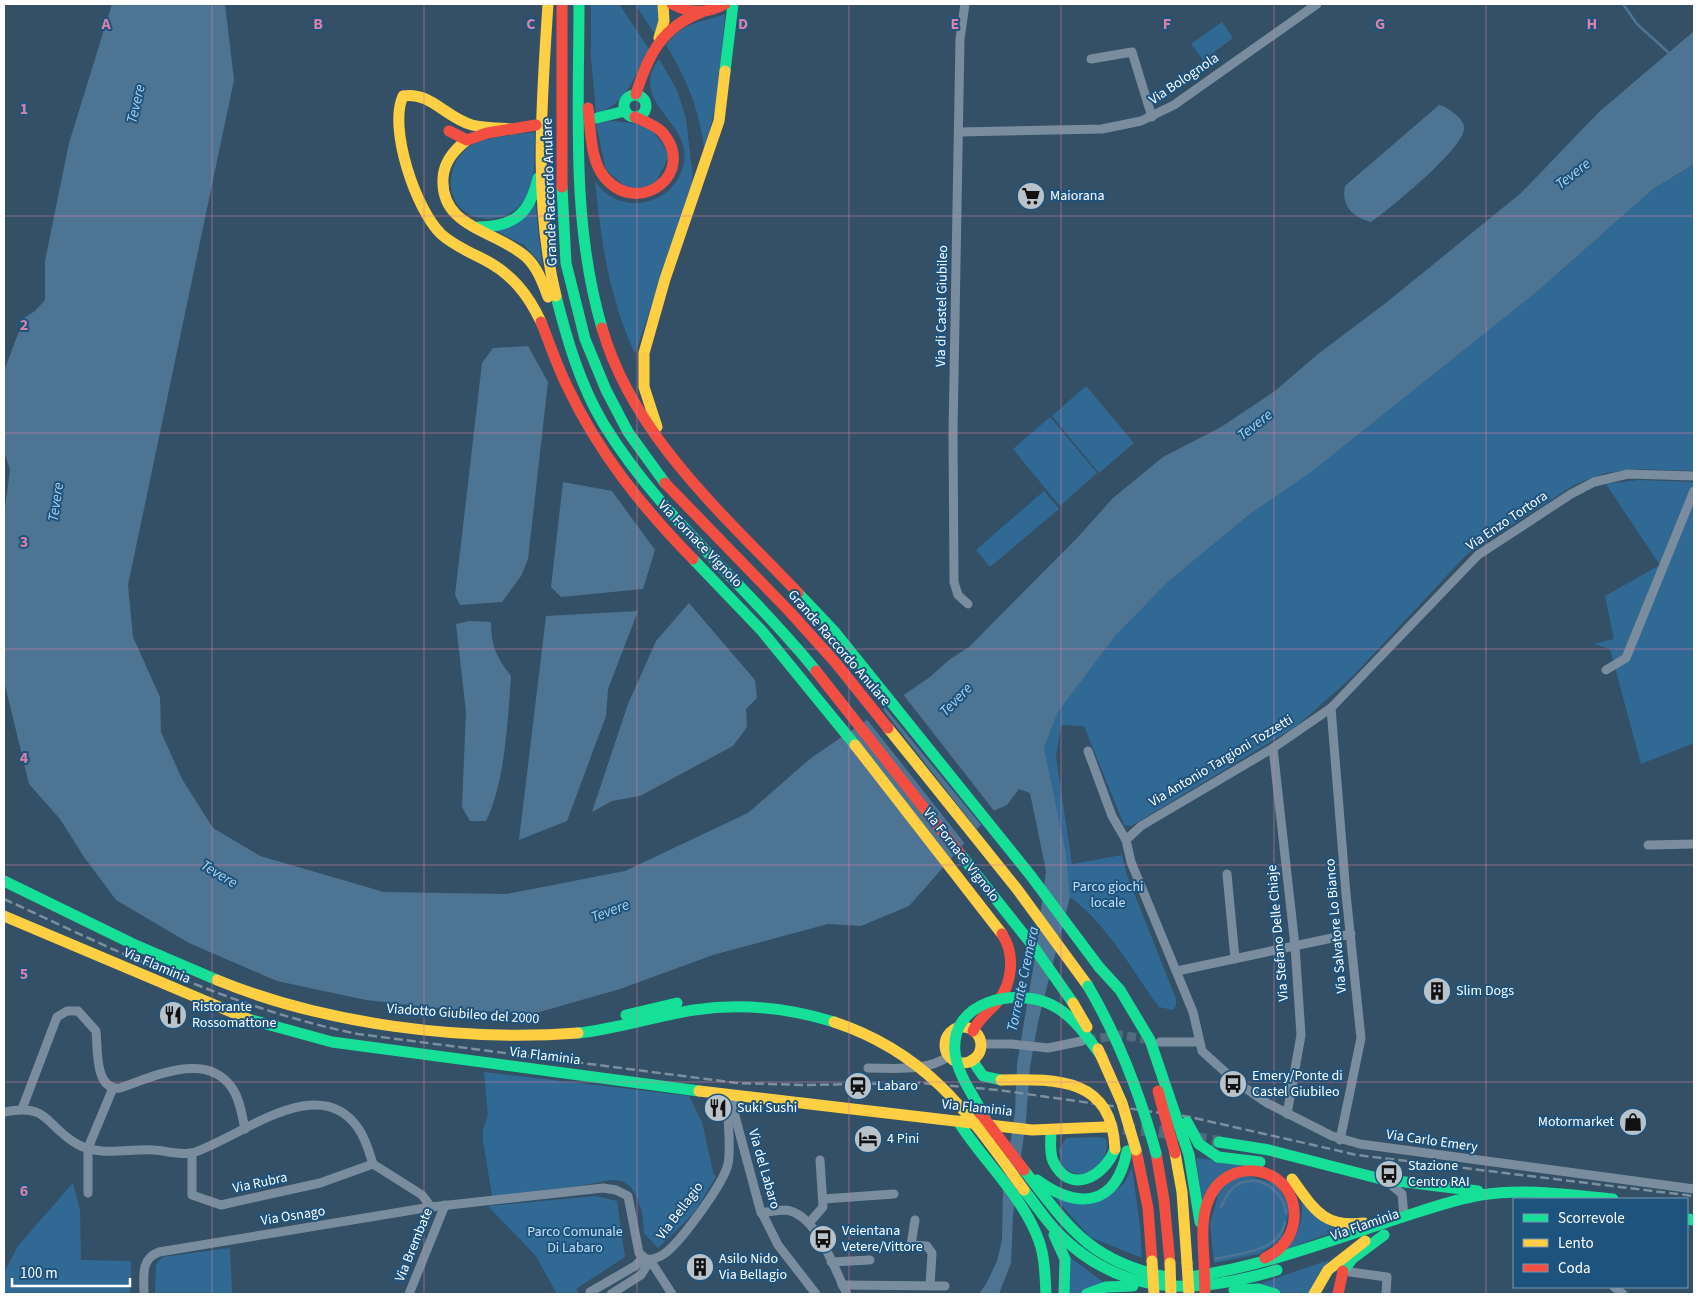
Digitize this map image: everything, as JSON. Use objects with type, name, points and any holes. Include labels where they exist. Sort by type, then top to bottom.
[{"type":"main road","name":"Grande Raccordo Anulare","points":[[548,4],[542,151],[545,220],[550,266],[562,316],[582,380],[606,427],[640,480],[666,511],[798,649],[1074,1002],[1102,1057],[1122,1103],[1132,1151],[1148,1208],[1154,1294]]},
{"type":"main road","name":"Grande Raccordo Anulare","points":[[562,4],[561,172],[564,243],[574,302],[591,355],[628,432],[652,469],[814,638],[1017,889],[1088,986],[1125,1055],[1141,1099],[1156,1153],[1164,1200],[1171,1294]]},
{"type":"main road","name":"Grande Raccordo Anulare","points":[[579,4],[581,221],[585,260],[593,299],[610,351],[632,400],[676,464],[834,631],[1087,949],[1099,967],[1124,1008],[1146,1058],[1159,1095],[1175,1153],[1182,1192],[1189,1294]]},
{"type":"main road","points":[[655,50],[664,21],[663,4]]},
{"type":"main road","points":[[672,4],[687,11],[702,12]]},
{"type":"main road","points":[[636,94],[643,71],[655,50],[674,25],[725,4]]},
{"type":"main road","points":[[676,464],[656,425],[646,398],[643,378],[644,353],[665,279],[719,121],[733,4]]},
{"type":"main road","points":[[579,50],[592,139],[600,168],[605,178],[615,188],[625,193],[642,194],[656,190],[667,180],[673,167],[674,152],[672,142],[664,132],[652,123],[630,114],[624,104],[626,98],[636,94]]},
{"type":"main road","name":"Via Fornace Vignolo","points":[[511,129],[473,125],[450,116],[421,95],[408,94],[399,99],[396,114],[403,150],[420,200],[430,222],[447,239],[499,266],[520,286],[535,310],[578,408],[609,462],[650,514],[760,628],[786,659],[993,920],[1008,942],[1011,956],[1010,969],[999,1000],[977,1021],[973,1031]]},
{"type":"main road","points":[[597,118],[630,114],[641,116],[647,107],[643,98],[636,94]]},
{"type":"main road","points":[[437,106],[445,118],[449,131],[446,165],[442,182],[446,200],[456,216],[515,248],[536,269],[542,280],[564,347],[582,380]]},
{"type":"main road","points":[[446,165],[456,148],[467,140],[487,133],[536,125]]},
{"type":"main road","points":[[449,131],[467,140]]},
{"type":"main road","points":[[474,226],[508,224],[522,214],[533,198],[542,151]]},
{"type":"main road","name":"Viadotto Giubileo del 2000","points":[[4,869],[187,957],[236,977],[330,1004],[423,1018]]},
{"type":"main road","name":"Viadotto Giubileo del 2000","points":[[4,881],[204,976],[276,1000],[357,1020],[492,1034],[539,1036],[605,1030],[719,1008],[773,1008],[828,1019],[886,1045],[938,1082],[964,1108],[1024,1190]]},
{"type":"main road","name":"Via Flaminia","points":[[4,916],[214,1005],[265,1025],[305,1036],[470,1061],[732,1095],[1032,1130],[1106,1127]]},
{"type":"main road","points":[[1099,967],[1123,995],[1150,1040],[1189,1155],[1210,1291],[1259,1290],[1275,1294]]},
{"type":"main road","name":"Viadotto Giubileo del 2000","points":[[460,1021],[517,1025],[556,1024],[605,1019],[699,999],[750,996],[786,999]]},
{"type":"main road","points":[[986,1120],[960,1067],[955,1050],[959,1025],[966,1015],[980,1006],[997,999],[1014,997],[1033,998],[1050,1004],[1075,1022],[1102,1057]]},
{"type":"main road","points":[[799,1001],[834,1010],[879,1028],[909,1046],[946,1075],[986,1120],[1062,1220],[1089,1246],[1108,1258],[1127,1266],[1157,1276],[1177,1278],[1233,1272],[1268,1257],[1284,1245],[1292,1232],[1295,1206],[1290,1193],[1281,1182],[1269,1174],[1253,1170],[1234,1173],[1213,1190],[1208,1202],[1203,1242]]},
{"type":"main road","points":[[962,1027],[973,1031],[980,1044],[978,1053],[972,1060],[962,1063],[949,1056],[945,1046],[948,1035],[962,1027]]},
{"type":"main road","points":[[1155,1055],[1173,1085],[1196,1139],[1202,1147],[1218,1157],[1259,1162],[1275,1167],[1289,1176],[1315,1212],[1332,1222],[1350,1225],[1392,1221]]},
{"type":"main road","points":[[972,1060],[983,1076],[1001,1080],[1066,1080],[1087,1089],[1097,1099],[1113,1130],[1115,1149],[1110,1163],[1099,1175],[1088,1179],[1074,1179],[1060,1171],[1054,1162],[1051,1150],[1051,1130]]},
{"type":"main road","points":[[958,1121],[966,1136],[1023,1208],[1033,1225],[1042,1247],[1046,1268],[1046,1294]]},
{"type":"main road","points":[[1219,1142],[1269,1150],[1382,1179],[1500,1192]]},
{"type":"main road","points":[[1025,1171],[1058,1194],[1080,1199],[1092,1198],[1104,1194],[1116,1182],[1132,1151]]},
{"type":"main road","name":"Via Flaminia","points":[[1024,1190],[1060,1236],[1084,1258],[1117,1276],[1144,1286],[1210,1291],[1470,1207],[1513,1203]]},
{"type":"main road","name":"Via Flaminia","points":[[1233,1272],[1270,1262],[1457,1200],[1500,1192],[1553,1193],[1603,1198]]},
{"type":"main road","points":[[1041,1212],[1063,1254],[1066,1268],[1064,1294]]},
{"type":"main road","points":[[1338,1294],[1344,1271],[1353,1258],[1384,1235]]},
{"type":"main road","points":[[1314,1294],[1329,1268],[1340,1257],[1364,1241]]},
{"type":"main road","points":[[1087,1294],[1106,1287],[1144,1286]]},
{"type":"street","name":"Via di Castel Giubileo","points":[[965,4],[960,39],[953,420],[954,582],[958,595],[968,604]]},
{"type":"street","name":"Via Bolognola","points":[[959,132],[1102,129],[1129,125],[1152,117],[1174,106],[1317,4]]},
{"type":"street","points":[[1091,59],[1132,52],[1152,117]]},
{"type":"street","name":"Via Enzo Tortora","points":[[1331,708],[1478,554],[1571,494],[1594,482],[1628,474],[1694,476]]},
{"type":"street","points":[[1606,670],[1626,658],[1694,491]]},
{"type":"street","name":"Via Antonio Targioni Tozzetti","points":[[1126,840],[1142,826],[1273,748],[1331,708]]},
{"type":"street","name":"Via Salvatore Lo Bianco","points":[[1331,708],[1361,1038],[1340,1140]]},
{"type":"street","name":"Via Stefano Delle Chiaje","points":[[1273,748],[1295,946],[1301,1035],[1287,1114]]},
{"type":"street","points":[[1088,751],[1112,816],[1126,840],[1131,862],[1193,1012],[1198,1042],[1160,1042]]},
{"type":"street","points":[[1648,845],[1694,844]]},
{"type":"street","points":[[1227,874],[1235,959]]},
{"type":"street","points":[[1177,971],[1351,934]]},
{"type":"street","points":[[22,1109],[57,1016],[67,1011],[78,1011],[96,1030],[97,1059],[106,1084],[113,1088],[174,1070],[196,1068],[209,1070],[222,1077],[232,1088],[245,1129]]},
{"type":"street","points":[[980,1044],[1044,1048],[1082,1041]]},
{"type":"street","name":"Via Carlo Emery","points":[[1198,1042],[1206,1055],[1235,1081],[1287,1114],[1340,1140],[1404,1151],[1694,1189]]},
{"type":"street","points":[[868,1068],[918,1067],[938,1062],[949,1056]]},
{"type":"street","points":[[88,1193],[88,1148],[113,1088]]},
{"type":"street","name":"Via del Labaro","points":[[732,1095],[735,1116],[762,1213],[778,1245],[816,1294]]},
{"type":"street","name":"Via Bellagio","points":[[445,1205],[603,1188],[616,1190],[628,1196],[631,1204],[638,1249],[646,1259],[663,1255],[673,1246],[700,1212],[727,1168],[732,1095]]},
{"type":"street","points":[[4,1112],[22,1109],[35,1110],[45,1116],[77,1144],[88,1148],[100,1150],[153,1150],[179,1155],[192,1153],[307,1104],[326,1105],[345,1114],[354,1123],[362,1135],[373,1164],[422,1195],[431,1207]]},
{"type":"street","name":"Via Rubra","points":[[192,1153],[192,1195],[221,1205],[320,1183],[373,1164]]},
{"type":"street","points":[[809,1223],[823,1210],[820,1160]]},
{"type":"street","points":[[1382,1179],[1396,1187],[1402,1194],[1404,1217]]},
{"type":"street","points":[[823,1199],[894,1194]]},
{"type":"street","name":"Via Osnago","points":[[144,1294],[145,1264],[147,1259],[159,1252],[445,1205]]},
{"type":"street","name":"Via Brembate","points":[[409,1294],[445,1205]]},
{"type":"street","points":[[762,1213],[787,1210],[798,1214],[809,1223],[847,1294]]},
{"type":"street","points":[[914,1220],[911,1245],[927,1246],[932,1253],[930,1286]]},
{"type":"street","points":[[592,1294],[590,1292],[646,1259]]},
{"type":"street","points":[[611,1294],[641,1275],[646,1259]]},
{"type":"street","points":[[646,1259],[672,1294]]},
{"type":"street","points":[[831,1262],[870,1260]]},
{"type":"street","points":[[1344,1271],[1387,1277],[1386,1294]]},
{"type":"street","points":[[842,1285],[945,1286]]},
{"type":"green space","points":[[591,4],[619,4],[649,49],[623,96],[606,109],[596,113],[591,58]]},
{"type":"green space","points":[[635,4],[658,4],[660,15],[655,34]]},
{"type":"green space","points":[[725,14],[719,88],[705,153],[700,123],[692,97],[666,45],[686,27]]},
{"type":"green space","points":[[1222,22],[1233,38],[1203,60],[1191,44]]},
{"type":"green space","points":[[659,59],[677,90],[686,119],[693,178],[689,197],[635,354],[612,290],[600,227],[595,181],[606,193],[618,200],[632,203],[646,202],[659,197],[671,188],[679,177],[684,162],[684,147],[679,134],[655,100],[650,88],[651,74]]},
{"type":"green space","points":[[612,121],[648,125],[670,154],[654,186],[628,189],[606,170],[596,124]]},
{"type":"green space","points":[[535,132],[532,184],[520,205],[507,215],[493,219],[478,218],[465,212],[456,202],[451,187],[453,169],[461,155],[470,146],[481,141]]},
{"type":"green space","name":"Parco giochi locale","points":[[1694,164],[1694,471],[1636,469],[1605,473],[1574,485],[1466,555],[1353,676],[1297,726],[1131,826],[1124,825],[1084,726],[1061,725],[1056,757],[1072,864],[1122,855],[1127,875],[1176,999],[1176,1005],[1173,1010],[1159,1007],[1129,963],[1096,920],[1070,897],[1066,853],[1044,747],[1058,712],[1116,635],[1169,581],[1250,514],[1373,422],[1539,290],[1653,189]]},
{"type":"green space","points":[[535,202],[542,265],[524,245],[494,230]]},
{"type":"green space","points":[[1086,386],[1134,443],[1099,473],[1052,416]]},
{"type":"green space","points":[[1050,417],[1097,473],[1060,506],[1013,449]]},
{"type":"green space","points":[[1639,480],[1694,482],[1694,743],[1641,764],[1610,649],[1594,644],[1614,639],[1605,596],[1660,565],[1606,484]]},
{"type":"green space","points":[[1044,491],[1059,509],[990,567],[976,550]]},
{"type":"green space","points":[[484,1072],[689,1096],[702,1122],[713,1172],[716,1177],[693,1214],[658,1248],[644,1233],[642,1212],[636,1195],[631,1187],[622,1181],[610,1180],[578,1186],[492,1196],[483,1141],[483,1130],[488,1115]]},
{"type":"green space","points":[[1100,1137],[1106,1139],[1106,1148],[1100,1164],[1094,1169],[1087,1173],[1079,1174],[1071,1172],[1063,1166],[1059,1150],[1066,1138]]},
{"type":"green space","points":[[1196,1158],[1247,1164],[1202,1203]]},
{"type":"green space","points":[[1132,1168],[1140,1226],[1142,1258],[1090,1237],[1056,1199],[1118,1189],[1125,1182]]},
{"type":"green space","points":[[1241,1174],[1277,1184],[1290,1206],[1282,1239],[1259,1254],[1214,1263],[1210,1224],[1220,1188]]},
{"type":"green space","points":[[73,1183],[80,1210],[81,1260],[131,1261],[130,1294],[4,1294],[4,1272],[18,1246]]},
{"type":"green space","name":"Parco Comunale Di Labaro","points":[[596,1196],[617,1201],[625,1257],[576,1289],[579,1294],[557,1294],[536,1256],[488,1206]]},
{"type":"green space","points":[[1301,1197],[1337,1231],[1286,1249],[1295,1237],[1300,1225],[1302,1212]]},
{"type":"green space","points":[[230,1248],[232,1294],[155,1294],[156,1264],[163,1257]]},
{"type":"green space","points":[[1068,1256],[1106,1284],[1082,1294],[1068,1294]]},
{"type":"green space","points":[[1329,1260],[1310,1294],[1285,1294],[1262,1283]]},
{"type":"water","name":"Tevere","points":[[112,4],[225,4],[234,80],[128,585],[133,637],[160,697],[161,732],[182,779],[213,828],[260,856],[384,892],[507,894],[625,871],[748,813],[811,758],[930,677],[949,660],[969,647],[1078,537],[1113,498],[1163,457],[1221,427],[1275,391],[1318,354],[1387,302],[1521,193],[1599,112],[1694,31],[1694,164],[1653,189],[1539,290],[1311,472],[1250,514],[1169,581],[1116,635],[1058,712],[1044,747],[1066,853],[1070,897],[1038,1022],[1030,1067],[1026,1120],[1013,1215],[1011,1263],[999,1294],[979,1294],[997,1261],[1002,1240],[1003,1190],[1015,1112],[1017,1064],[1035,957],[1046,871],[1030,793],[1019,789],[1007,805],[993,811],[909,906],[861,926],[828,924],[713,955],[620,989],[536,1013],[453,1010],[366,1000],[277,981],[189,943],[116,900],[84,857],[60,819],[29,784],[4,681],[4,515],[10,470],[4,451],[4,371],[24,318],[35,311],[45,300],[45,261],[69,143]]},
{"type":"water","points":[[1439,105],[1445,107],[1459,118],[1464,126],[1462,135],[1454,147],[1425,177],[1371,222],[1358,217],[1346,204],[1345,186]]},
{"type":"water","points":[[528,346],[548,382],[528,559],[521,576],[502,602],[460,605],[455,595],[482,363],[493,348]]},
{"type":"water","points":[[563,482],[612,491],[655,550],[643,589],[561,597],[551,587]]},
{"type":"water","points":[[689,603],[755,680],[757,698],[746,709],[747,727],[733,746],[640,796],[612,801],[592,812],[628,704],[656,641]]},
{"type":"water","points":[[638,611],[608,689],[606,716],[567,821],[519,840],[546,616]]},
{"type":"water","points":[[469,621],[491,622],[492,638],[496,651],[511,676],[507,731],[498,788],[486,821],[470,821],[462,807],[466,712],[456,624]]},
{"type":"pier","points":[[902,693],[995,812],[982,826],[883,705]]},
{"type":"pier","points":[[881,707],[978,831],[966,845],[865,717]]},
{"type":"waterway","points":[[1623,4],[1637,24],[1669,53]]},
{"type":"waterway","points":[[1221,1207],[1234,1187],[1243,1182],[1251,1181],[1260,1182],[1275,1191],[1281,1198],[1286,1214]]},
{"type":"waterway","points":[[1215,1259],[1246,1253],[1267,1245],[1282,1232],[1285,1222]]},
{"type":"tunnel","points":[[1087,1040],[1121,1035],[1151,1040]]},
{"type":"tunnel","points":[[1105,1127],[1156,1131],[1219,1142]]},
{"type":"railway","points":[[4,899],[177,977],[221,994],[266,1010],[358,1034],[737,1083],[805,1085],[920,1083],[998,1090],[1190,1117],[1357,1155],[1694,1196]]},
{"type":"traffic: fast","points":[[579,4],[578,126],[581,208],[585,248],[602,328]]},
{"type":"traffic: fast","points":[[725,71],[733,4]]},
{"type":"traffic: fast","points":[[635,95],[643,98],[646,106],[643,114],[635,117],[627,114],[624,106],[627,98],[635,95]]},
{"type":"traffic: fast","points":[[597,118],[625,111]]},
{"type":"traffic: fast","points":[[478,227],[502,224],[519,216],[530,200],[538,178]]},
{"type":"traffic: fast","points":[[562,187],[566,263],[585,339],[606,390],[628,432],[665,483]]},
{"type":"traffic: fast","points":[[556,296],[581,377],[603,423],[626,457],[678,520],[790,640],[816,671]]},
{"type":"traffic: fast","points":[[693,559],[762,631],[855,745]]},
{"type":"traffic: fast","points":[[798,593],[834,631],[1031,876],[1099,967]]},
{"type":"traffic: fast","points":[[961,855],[1033,946],[1073,1003]]},
{"type":"traffic: fast","points":[[4,881],[133,944],[217,980]]},
{"type":"traffic: fast","points":[[1099,967],[1120,990],[1150,1040],[1189,1155]]},
{"type":"traffic: fast","points":[[1088,986],[1128,1067],[1156,1153]]},
{"type":"traffic: fast","points":[[985,1118],[959,1069],[955,1052],[956,1035],[963,1021],[974,1010],[988,1003],[1004,999],[1021,998],[1037,1000],[1052,1005],[1074,1021],[1102,1057]]},
{"type":"traffic: fast","points":[[626,1015],[677,1003]]},
{"type":"traffic: fast","points":[[578,1033],[607,1029],[694,1010],[729,1007],[782,1010],[834,1022]]},
{"type":"traffic: fast","points":[[248,1019],[332,1042],[699,1091]]},
{"type":"traffic: fast","points":[[972,1060],[983,1076],[1001,1080]]},
{"type":"traffic: fast","points":[[958,1121],[1013,1194],[1032,1225],[1042,1254],[1046,1294]]},
{"type":"traffic: fast","points":[[1187,1122],[1199,1144],[1218,1157]]},
{"type":"traffic: fast","points":[[1051,1130],[1053,1161],[1060,1172],[1068,1178],[1086,1179],[1095,1174],[1103,1168],[1115,1149]]},
{"type":"traffic: fast","points":[[1219,1142],[1269,1150],[1381,1179]]},
{"type":"traffic: fast","points":[[1037,1180],[1052,1190],[1067,1196],[1081,1199],[1093,1198],[1104,1193],[1114,1183],[1122,1170],[1127,1151]]},
{"type":"traffic: fast","points":[[1189,1155],[1200,1222]]},
{"type":"traffic: fast","points":[[1218,1157],[1260,1162]]},
{"type":"traffic: fast","points":[[1024,1170],[1054,1209],[1083,1239],[1118,1262],[1166,1277]]},
{"type":"traffic: fast","points":[[1381,1179],[1478,1191]]},
{"type":"traffic: fast","points":[[1024,1190],[1055,1230],[1084,1256],[1110,1270],[1136,1280],[1163,1285],[1190,1286],[1218,1284],[1277,1270]]},
{"type":"traffic: fast","points":[[1190,1277],[1266,1261],[1435,1206],[1481,1195],[1530,1192],[1603,1198]]},
{"type":"traffic: fast","points":[[1688,1219],[1694,1220]]},
{"type":"traffic: fast","points":[[1054,1235],[1065,1259],[1064,1294]]},
{"type":"traffic: fast","points":[[1343,1271],[1353,1258],[1384,1235]]},
{"type":"traffic: fast","points":[[1087,1294],[1106,1287],[1133,1286]]},
{"type":"traffic: fast","points":[[1234,1290],[1259,1289],[1275,1294]]},
{"type":"traffic: slow","points":[[548,4],[543,76],[542,188],[544,225],[556,296]]},
{"type":"traffic: slow","points":[[659,38],[664,21],[663,4]]},
{"type":"traffic: slow","points":[[657,427],[644,387],[644,353],[665,279],[719,121],[725,71]]},
{"type":"traffic: slow","points":[[511,129],[472,125],[463,122],[422,97],[403,96],[399,110],[399,128],[407,168],[422,207],[432,222],[441,234],[451,242],[493,265],[518,285],[541,322]]},
{"type":"traffic: slow","points":[[467,140],[458,147],[445,167],[443,178],[444,195],[450,208],[472,226],[514,248],[526,257],[536,270],[548,297]]},
{"type":"traffic: slow","points":[[888,728],[1017,889],[1088,986]]},
{"type":"traffic: slow","points":[[855,745],[1002,934]]},
{"type":"traffic: slow","points":[[4,916],[248,1019]]},
{"type":"traffic: slow","points":[[217,980],[302,1008],[394,1026],[488,1035],[578,1033]]},
{"type":"traffic: slow","points":[[1073,1003],[1087,1027]]},
{"type":"traffic: slow","points":[[834,1022],[867,1035],[896,1051],[944,1089],[984,1136],[1024,1190]]},
{"type":"traffic: slow","points":[[963,1027],[975,1033],[981,1045],[975,1057],[963,1063],[951,1057],[945,1045],[951,1033],[963,1027]]},
{"type":"traffic: slow","points":[[1098,1049],[1122,1103],[1136,1150]]},
{"type":"traffic: slow","points":[[1001,1080],[1060,1082],[1078,1087],[1092,1095],[1104,1108],[1111,1125],[1115,1149]]},
{"type":"traffic: slow","points":[[699,1091],[1032,1130],[1105,1127]]},
{"type":"traffic: slow","points":[[1175,1153],[1182,1192],[1187,1263]]},
{"type":"traffic: slow","points":[[1292,1179],[1314,1207],[1329,1219],[1350,1224],[1364,1223]]},
{"type":"traffic: slow","points":[[1314,1294],[1328,1270],[1365,1241]]},
{"type":"traffic: slow","points":[[1152,1261],[1154,1294]]},
{"type":"traffic: slow","points":[[1170,1263],[1171,1294]]},
{"type":"traffic: slow","points":[[1187,1263],[1189,1294]]},
{"type":"traffic: jam","points":[[562,4],[562,187]]},
{"type":"traffic: jam","points":[[672,4],[685,10],[698,12],[712,10],[725,4]]},
{"type":"traffic: jam","points":[[636,94],[652,55],[667,34],[688,18],[702,12]]},
{"type":"traffic: jam","points":[[588,108],[592,145],[600,171],[605,178],[619,189],[634,193],[648,192],[660,185],[669,175],[673,162],[671,147],[662,132],[635,117]]},
{"type":"traffic: jam","points":[[449,131],[467,140],[487,133],[536,125]]},
{"type":"traffic: jam","points":[[541,322],[563,378],[579,410],[607,456],[639,499],[693,559]]},
{"type":"traffic: jam","points":[[602,328],[616,367],[635,404],[658,438],[711,503],[798,593]]},
{"type":"traffic: jam","points":[[665,483],[790,612],[835,662],[888,728]]},
{"type":"traffic: jam","points":[[816,671],[961,855]]},
{"type":"traffic: jam","points":[[973,1031],[981,1018],[998,1001],[1007,985],[1011,968],[1009,950],[1002,934]]},
{"type":"traffic: jam","points":[[1158,1091],[1175,1153]]},
{"type":"traffic: jam","points":[[978,1110],[1024,1170]]},
{"type":"traffic: jam","points":[[1136,1150],[1148,1208],[1152,1261]]},
{"type":"traffic: jam","points":[[1156,1153],[1164,1200],[1170,1263]]},
{"type":"traffic: jam","points":[[1204,1261],[1203,1225],[1207,1204],[1216,1187],[1228,1176],[1243,1171],[1259,1172],[1273,1177],[1285,1187],[1292,1201],[1294,1220],[1291,1232],[1285,1243],[1265,1258]]},
{"type":"traffic: jam","points":[[1204,1261],[1205,1294]]},
{"type":"traffic: jam","points":[[1338,1294],[1343,1271]]},
{"type":"place","name":"Maiorana","points":[[1031,196]]},
{"type":"place","name":"Slim Dogs","points":[[1437,991]]},
{"type":"place","name":"Ristorante Rossomattone","points":[[173,1015]]},
{"type":"place","name":"Emery/Ponte di Castel Giubileo","points":[[1233,1084]]},
{"type":"place","name":"Labaro","points":[[858,1086]]},
{"type":"place","name":"Suki Sushi","points":[[718,1108]]},
{"type":"place","name":"Motormarket","points":[[1633,1122]]},
{"type":"place","name":"4 Pini","points":[[868,1139]]},
{"type":"place","name":"Stazione Centro RAI","points":[[1389,1174]]},
{"type":"place","name":"Veientana Vetere/Vittore","points":[[823,1239]]},
{"type":"place","name":"Asilo Nido Via Bellagio","points":[[700,1267]]},
{"type":"water label","name":"Torrente Cremera","points":[[1023,979]]}]
